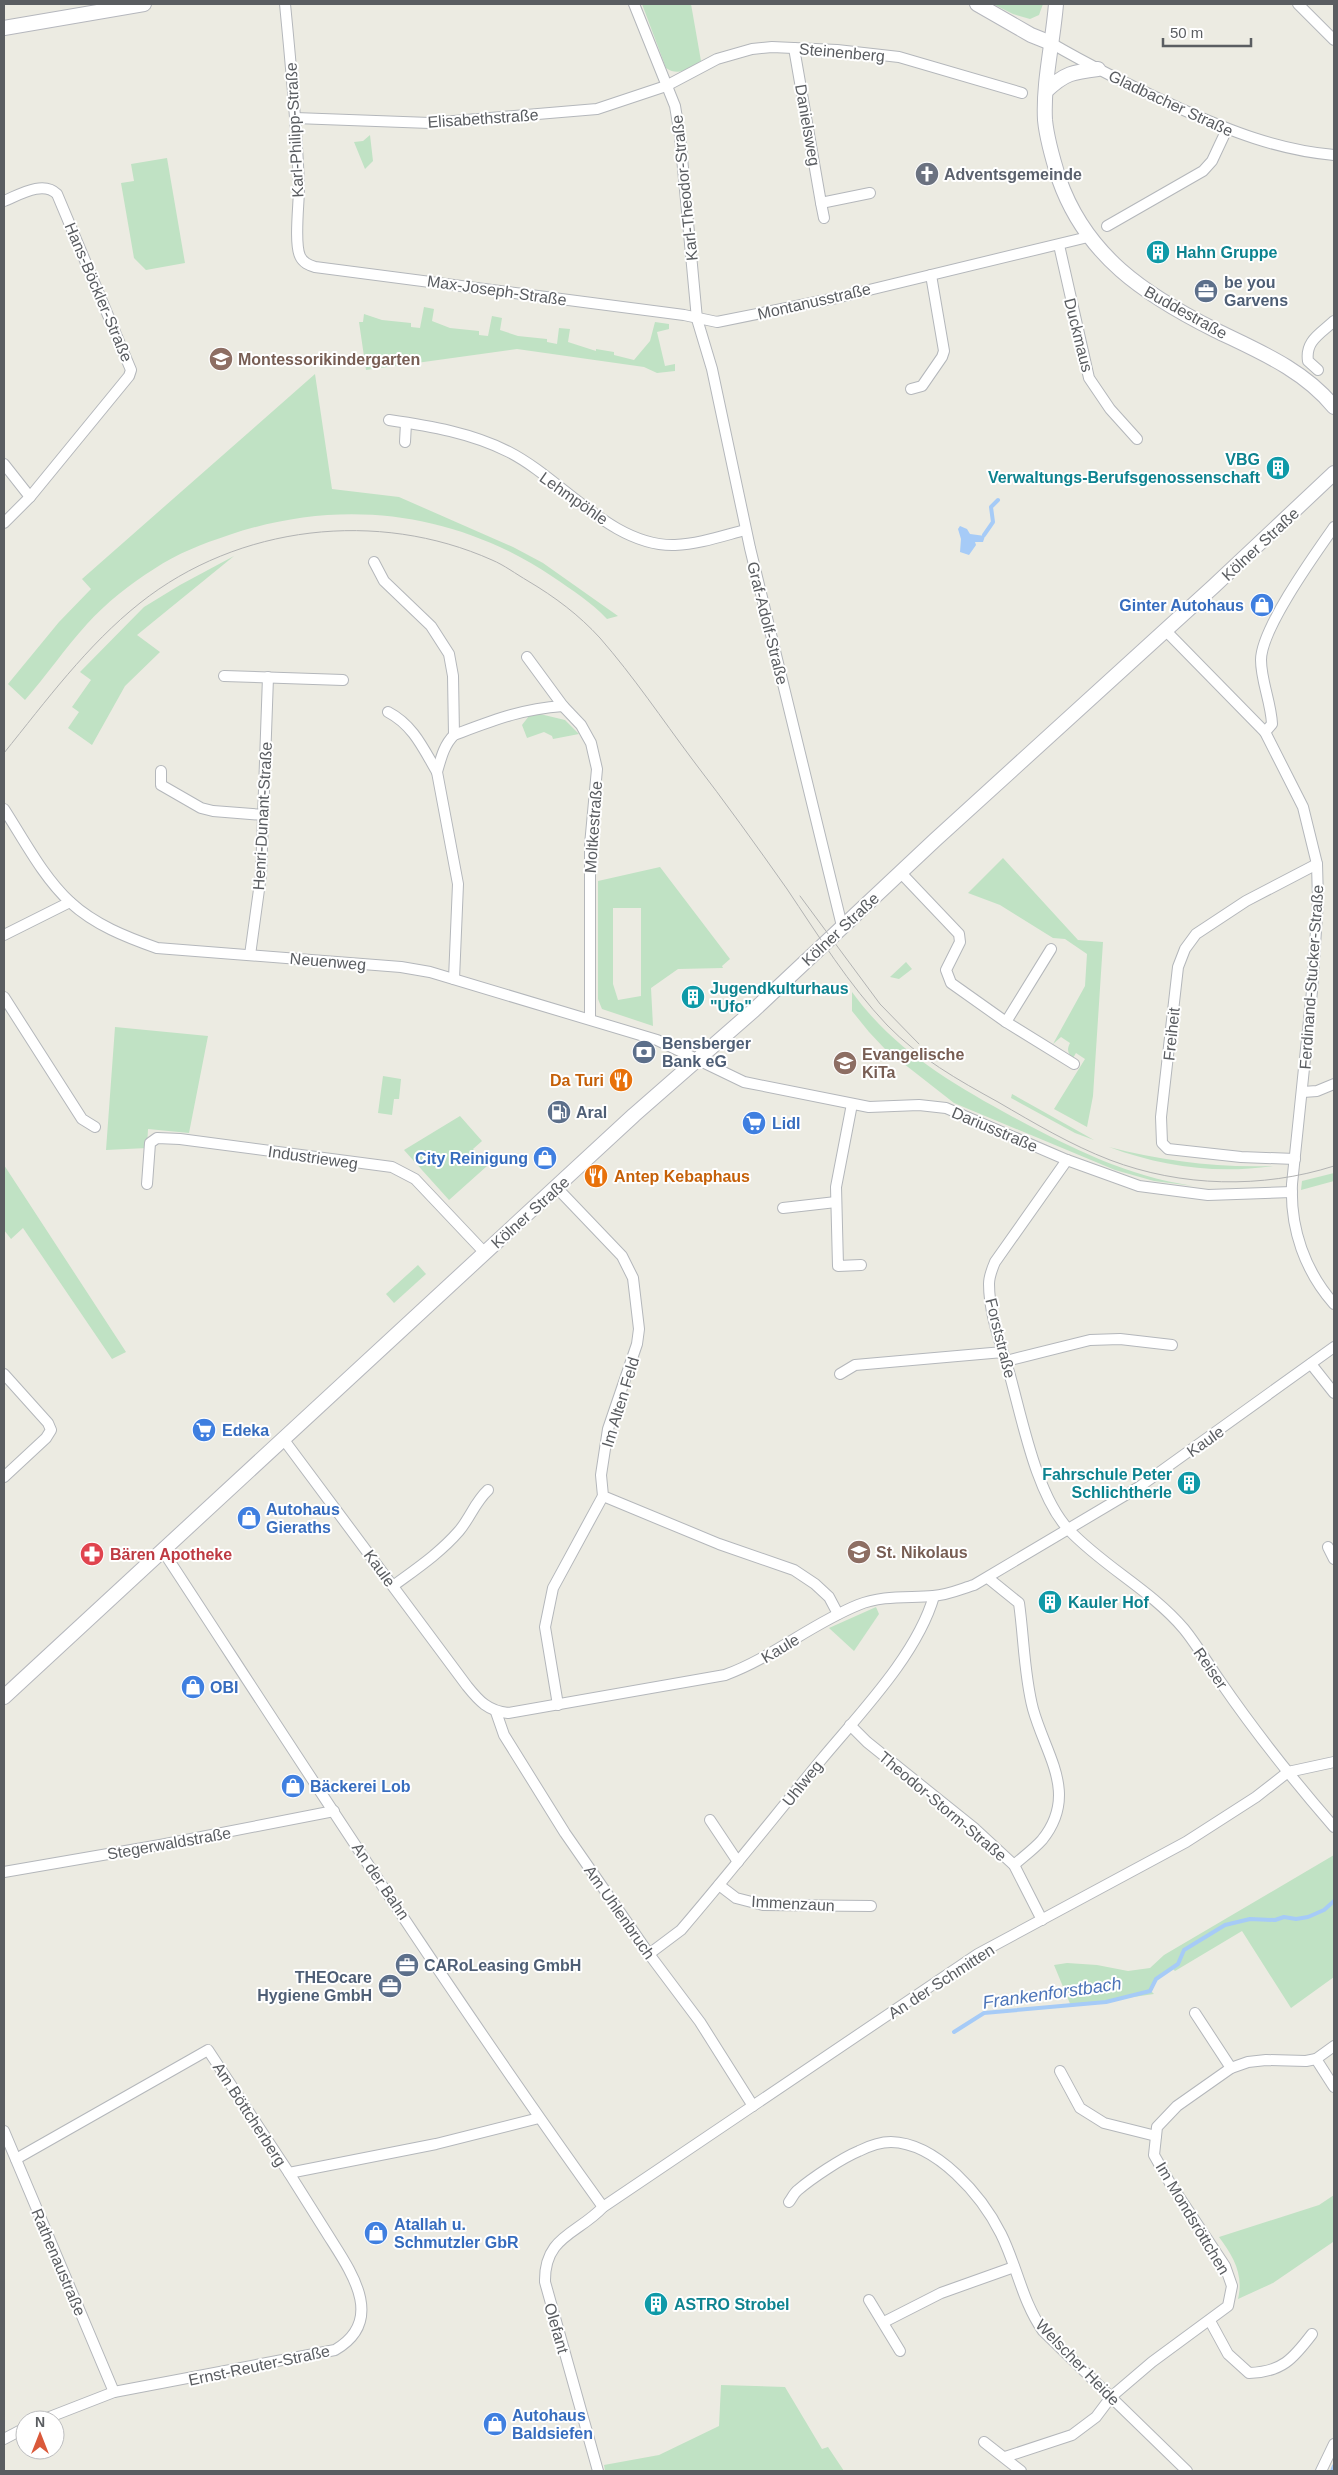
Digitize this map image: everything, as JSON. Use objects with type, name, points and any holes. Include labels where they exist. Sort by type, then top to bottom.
[{"type":"main road","points":[[4,28],[83,9],[144,4]]},
{"type":"main road","points":[[977,4],[1032,35],[1051,42],[1056,4]]},
{"type":"main road","name":"Buddestraße","points":[[1051,42],[1045,120],[1052,157],[1065,194],[1088,237],[1124,273],[1157,298],[1286,366],[1319,389],[1334,407]]},
{"type":"main road","points":[[1046,91],[1064,76],[1073,72],[1098,69]]},
{"type":"main road","points":[[1319,389],[1334,395]]},
{"type":"main road","name":"Kölner Straße","points":[[4,1697],[634,1115],[699,1059],[842,926],[901,874],[935,840],[1334,473]]},
{"type":"street","name":"Karl-Philipp-Straße","points":[[285,4],[295,118],[300,257]]},
{"type":"street","name":"Karl-Theodor-Straße","points":[[634,4],[675,106],[680,136],[697,319]]},
{"type":"street","points":[[1298,4],[1334,40]]},
{"type":"street","name":"Gladbacher Straße","points":[[1051,42],[1098,69],[1227,130],[1286,148],[1334,155]]},
{"type":"street","name":"Steinenberg","points":[[666,86],[726,56],[752,49],[794,48],[899,57],[1022,93]]},
{"type":"street","name":"Danielsweg","points":[[794,48],[824,218]]},
{"type":"street","name":"Elisabethstraße","points":[[295,118],[430,123],[593,109],[666,86]]},
{"type":"street","points":[[1107,226],[1203,171],[1212,161],[1227,130]]},
{"type":"street","name":"Hans-Böckler-Straße","points":[[4,201],[38,188],[49,188],[57,194],[131,366],[129,376],[30,497],[4,523]]},
{"type":"street","points":[[822,203],[870,193]]},
{"type":"street","name":"Montanusstraße","points":[[697,319],[717,322],[931,275],[1088,237]]},
{"type":"street","name":"Duckmaus","points":[[1059,245],[1089,378],[1110,409],[1137,439]]},
{"type":"street","name":"Max-Joseph-Straße","points":[[300,257],[306,264],[315,267],[684,315],[697,319]]},
{"type":"street","points":[[911,389],[922,386],[944,351],[931,275]]},
{"type":"street","name":"Graf-Adolf-Straße","points":[[697,319],[712,369],[746,530],[842,926]]},
{"type":"street","points":[[1318,370],[1308,362],[1307,352],[1310,342],[1334,321]]},
{"type":"street","name":"Lehmpöhle","points":[[389,420],[467,435],[511,453],[621,531],[643,540],[674,545],[693,543],[746,530]]},
{"type":"street","points":[[405,442],[406,423]]},
{"type":"street","points":[[4,464],[30,497]]},
{"type":"street","points":[[1264,732],[1272,724],[1271,706],[1261,660],[1266,634],[1313,556],[1334,527]]},
{"type":"street","points":[[374,562],[384,581],[431,626],[449,654],[453,676],[454,735]]},
{"type":"street","name":"Ferdinand-Stucker-Straße","points":[[1165,630],[1264,732],[1303,807],[1317,864],[1317,933],[1292,1192],[1293,1216],[1298,1241],[1322,1290],[1334,1304]]},
{"type":"street","name":"Moltkestraße","points":[[526,657],[563,706],[581,726],[591,743],[597,769],[590,845],[590,1018]]},
{"type":"street","points":[[224,676],[342,680]]},
{"type":"street","name":"Henri-Dunant-Straße","points":[[250,955],[261,875],[268,677]]},
{"type":"street","points":[[437,772],[448,742],[454,735],[513,713],[534,708],[563,706]]},
{"type":"street","points":[[388,712],[403,720],[415,734],[437,772],[458,884],[454,979]]},
{"type":"street","points":[[160,771],[161,785],[201,808],[213,811],[264,815]]},
{"type":"street","name":"Neuenweg","points":[[4,809],[56,887],[70,902],[95,921],[123,936],[157,948],[405,967],[590,1018],[659,1040],[699,1059]]},
{"type":"street","name":"Freiheit","points":[[1295,1159],[1240,1157],[1168,1149],[1162,1143],[1161,1117],[1178,967],[1186,949],[1196,934],[1246,901],[1317,864]]},
{"type":"street","points":[[901,874],[959,934],[960,942],[946,966],[947,976],[951,982],[1006,1022],[1074,1064]]},
{"type":"street","points":[[4,935],[70,902]]},
{"type":"street","points":[[1006,1022],[1040,975],[1051,949]]},
{"type":"street","points":[[4,997],[82,1119],[95,1127]]},
{"type":"street","name":"Dariusstraße","points":[[699,1059],[744,1082],[852,1104],[869,1107],[919,1105],[946,1108],[1067,1160],[1139,1186],[1208,1195],[1292,1192]]},
{"type":"street","points":[[1303,1092],[1317,1091],[1334,1084]]},
{"type":"street","points":[[852,1104],[839,1169],[836,1202],[838,1266],[861,1265]]},
{"type":"street","name":"Industrieweg","points":[[147,1184],[150,1143],[157,1138],[180,1139],[392,1167],[415,1180],[485,1253]]},
{"type":"street","name":"Forststraße","points":[[1067,1160],[992,1268],[989,1278],[990,1292],[1005,1356],[1034,1463],[1049,1500],[1067,1529]]},
{"type":"street","name":"Im Alten Feld","points":[[557,1188],[622,1256],[633,1278],[639,1329],[637,1344],[608,1429],[601,1475],[603,1496]]},
{"type":"street","points":[[783,1208],[836,1202]]},
{"type":"street","points":[[840,1374],[855,1365],[1005,1356],[1090,1340],[1120,1338],[1172,1345]]},
{"type":"street","name":"Kaule","points":[[284,1440],[467,1686],[484,1705],[496,1712],[508,1713],[725,1675],[753,1664],[838,1614],[877,1599],[934,1596],[958,1590],[988,1578],[1138,1487],[1334,1346]]},
{"type":"street","points":[[1311,1364],[1334,1393]]},
{"type":"street","points":[[4,1374],[48,1423],[51,1430],[46,1438],[4,1477]]},
{"type":"street","points":[[393,1586],[432,1557],[459,1531],[472,1514],[479,1498],[488,1490]]},
{"type":"street","points":[[558,1705],[545,1627],[553,1588],[603,1496],[718,1544],[794,1570],[816,1584],[829,1597],[838,1614]]},
{"type":"street","name":"Reiser","points":[[1067,1529],[1105,1564],[1156,1602],[1184,1629],[1288,1772],[1334,1828]]},
{"type":"street","points":[[1328,1546],[1334,1558]]},
{"type":"street","name":"An der Bahn","points":[[163,1551],[294,1754],[539,2118],[603,2207]]},
{"type":"street","points":[[988,1578],[1019,1603],[1033,1707],[1059,1783],[1060,1804],[1056,1818],[1041,1840],[1014,1865]]},
{"type":"street","name":"Uhlweg","points":[[649,1954],[681,1930],[850,1725],[919,1634],[934,1596]]},
{"type":"street","name":"Am Uhlenbruch","points":[[496,1712],[504,1735],[565,1833],[649,1954],[700,2022],[753,2106]]},
{"type":"street","name":"Theodor-Storm-Straße","points":[[850,1725],[866,1742],[974,1828],[1014,1865],[1042,1920]]},
{"type":"street","points":[[1288,1772],[1334,1762]]},
{"type":"street","name":"An der Schmitten","points":[[603,2207],[978,1954],[1186,1842],[1256,1797],[1288,1772]]},
{"type":"street","name":"Stegerwaldstraße","points":[[4,1872],[160,1845],[334,1811]]},
{"type":"street","points":[[710,1820],[738,1862]]},
{"type":"street","name":"Immenzaun","points":[[719,1885],[736,1898],[763,1905],[871,1906]]},
{"type":"street","points":[[1195,2012],[1231,2068]]},
{"type":"street","points":[[1060,2071],[1080,2108],[1104,2123],[1156,2136],[1157,2127],[1177,2106],[1231,2068],[1248,2062],[1266,2060],[1291,2062],[1316,2058],[1334,2046]]},
{"type":"street","name":"Am Böttcherberg","points":[[16,2159],[208,2050],[289,2173],[436,2144],[539,2118]]},
{"type":"street","points":[[1316,2058],[1334,2087]]},
{"type":"street","name":"Rathenaustraße","points":[[4,2131],[114,2392]]},
{"type":"street","name":"Im Mondsröttchen","points":[[1005,2457],[1072,2435],[1096,2417],[1112,2397],[1152,2362],[1228,2306],[1232,2286],[1225,2266],[1170,2183],[1154,2155],[1156,2136]]},
{"type":"street","name":"Welscher Heide","points":[[789,2202],[796,2191],[851,2154],[872,2145],[891,2142],[908,2144],[928,2152],[964,2182],[1000,2233],[1031,2314],[1044,2331],[1187,2471]]},
{"type":"street","name":"Ernst-Reuter-Straße","points":[[65,2411],[114,2392],[335,2350],[355,2333],[362,2308],[358,2286],[289,2173]]},
{"type":"street","name":"Olefant","points":[[598,2471],[547,2293],[544,2272],[546,2263],[555,2246],[603,2207]]},
{"type":"street","points":[[884,2322],[941,2292],[1014,2267]]},
{"type":"street","points":[[869,2300],[900,2351]]},
{"type":"street","points":[[1210,2321],[1228,2354],[1249,2373],[1268,2372],[1294,2358],[1312,2334]]},
{"type":"street","points":[[984,2442],[1021,2471]]},
{"type":"street","points":[[1321,2471],[1334,2444]]},
{"type":"green space","points":[[642,4],[691,4],[701,61],[680,72],[671,71],[666,68]]},
{"type":"green space","points":[[993,4],[1043,4],[1039,15],[1030,19],[1013,14]]},
{"type":"green space","points":[[370,135],[373,161],[365,169],[354,142],[363,141]]},
{"type":"green space","points":[[167,158],[185,263],[146,270],[134,258],[121,183],[134,181],[131,164]]},
{"type":"green space","points":[[424,307],[434,309],[432,321],[450,328],[479,331],[479,335],[488,336],[492,316],[502,318],[500,330],[518,336],[547,339],[547,342],[557,344],[559,328],[570,329],[568,342],[596,351],[596,349],[614,352],[614,355],[634,360],[650,341],[655,322],[669,324],[669,329],[657,332],[665,366],[675,364],[675,371],[657,373],[644,367],[517,349],[366,370],[359,322],[363,322],[364,314],[382,320],[411,323],[411,327],[420,328]]},
{"type":"green space","points":[[315,374],[332,489],[399,497],[513,547],[543,563],[618,616],[607,619],[588,602],[553,577],[516,555],[477,537],[437,525],[396,517],[355,514],[313,516],[271,523],[229,535],[190,549],[154,569],[119,594],[94,616],[25,700],[8,684],[59,622],[91,589],[82,579]]},
{"type":"green space","points":[[234,556],[137,635],[160,652],[125,686],[92,745],[68,728],[79,712],[72,707],[91,680],[80,672],[144,607]]},
{"type":"green space","points":[[540,714],[565,720],[579,734],[553,739],[552,736],[544,732],[527,738],[522,725],[529,716]]},
{"type":"green space","points":[[1003,858],[1078,940],[1103,942],[1093,1096],[1087,1127],[1054,1109],[1085,1059],[1076,1053],[1073,1058],[1068,1051],[1070,1043],[1061,1037],[1053,1044],[1085,986],[1087,954],[1065,939],[1053,938],[1000,905],[968,893]]},
{"type":"green space","points":[[660,867],[730,959],[722,966],[723,968],[678,969],[651,988],[653,1026],[602,1009],[598,999],[598,881]],"holes":[[[613,908],[641,908],[641,996],[618,1000],[613,984]]]},
{"type":"green space","points":[[906,962],[912,969],[899,979],[890,977]]},
{"type":"green space","points":[[852,992],[868,1013],[905,1048],[946,1078],[990,1104],[1078,1150],[1122,1168],[1193,1186],[1154,1181],[1115,1170],[954,1103],[885,1049],[869,1032],[852,1011]]},
{"type":"green space","points":[[115,1027],[208,1036],[189,1133],[148,1129],[147,1148],[106,1150]]},
{"type":"green space","points":[[383,1076],[401,1079],[399,1099],[394,1099],[392,1115],[378,1113]]},
{"type":"green space","points":[[1012,1094],[1094,1140],[1075,1133],[1011,1098]]},
{"type":"green space","points":[[460,1116],[482,1141],[473,1149],[487,1166],[449,1200],[404,1150]]},
{"type":"green space","points":[[1109,1147],[1150,1156],[1211,1165],[1273,1166],[1231,1169],[1190,1167],[1149,1160]]},
{"type":"green space","points":[[4,1165],[126,1352],[112,1359],[23,1228],[11,1239],[4,1230]]},
{"type":"green space","points":[[1334,1173],[1334,1181],[1301,1190],[1302,1181]]},
{"type":"green space","points":[[418,1265],[426,1274],[394,1303],[386,1294]]},
{"type":"green space","points":[[876,1607],[879,1614],[854,1651],[829,1628]]},
{"type":"green space","points":[[1334,1855],[1334,1977],[1291,2008],[1242,1931],[1175,1971],[1172,1968],[1155,1979],[1150,1990],[1154,1994],[1071,2006],[1054,1965],[1067,1963],[1097,1965],[1128,1971],[1150,1968],[1164,1955]]},
{"type":"green space","points":[[1334,2195],[1334,2244],[1333,2242],[1273,2283],[1238,2299],[1240,2281],[1236,2266],[1229,2251],[1219,2237],[1319,2205]]},
{"type":"green space","points":[[721,2385],[785,2387],[822,2449],[828,2447],[844,2471],[605,2471],[604,2465],[659,2455],[719,2426]]},
{"type":"water","points":[[960,526],[967,529],[970,534],[985,536],[983,542],[975,542],[976,545],[969,555],[960,552],[961,539],[958,529]]},
{"type":"waterway","points":[[984,535],[993,522],[991,507],[998,500]]},
{"type":"waterway","name":"Frankenforstbach","points":[[954,2032],[984,2013],[1106,2002],[1150,1991],[1156,1979],[1178,1964],[1184,1950],[1225,1925],[1250,1919],[1275,1920],[1284,1917],[1296,1919],[1308,1917],[1324,1910],[1334,1901]]},
{"type":"waterway","points":[[1332,2471],[1334,2466]]},
{"type":"tram line","points":[[4,753],[68,674],[121,619],[140,603],[179,577],[220,556],[264,542],[310,533],[356,531],[403,534],[448,544],[501,564],[548,593],[584,622],[600,638],[636,683],[740,824],[834,959],[873,1010],[899,1037],[939,1068],[1081,1148],[1110,1160],[1165,1176],[1222,1182],[1250,1181],[1279,1179],[1334,1166]]},
{"type":"tram line","points":[[800,896],[880,1004],[919,1044]]},
{"type":"place","name":"Adventsgemeinde","points":[[927,174]]},
{"type":"place","name":"Hahn Gruppe","points":[[1158,252]]},
{"type":"place","name":"be you Garvens","points":[[1206,291]]},
{"type":"place","name":"Montessorikindergarten","points":[[221,359]]},
{"type":"place","name":"VBG Verwaltungs-Berufsgenossenschaft","points":[[1278,468]]},
{"type":"place","name":"Ginter Autohaus","points":[[1262,605]]},
{"type":"place","name":"Jugendkulturhaus \"Ufo\"","points":[[693,997]]},
{"type":"place","name":"Bensberger Bank eG","points":[[644,1052]]},
{"type":"place","name":"Evangelische KiTa","points":[[845,1063]]},
{"type":"place","name":"Da Turi","points":[[621,1080]]},
{"type":"place","name":"Aral","points":[[559,1112]]},
{"type":"place","name":"Lidl","points":[[754,1123]]},
{"type":"place","name":"City Reinigung","points":[[545,1158]]},
{"type":"place","name":"Antep Kebaphaus","points":[[596,1176]]},
{"type":"place","name":"Edeka","points":[[204,1430]]},
{"type":"place","name":"Fahrschule Peter Schlichtherle","points":[[1189,1483]]},
{"type":"place","name":"Autohaus Gieraths","points":[[249,1518]]},
{"type":"place","name":"St. Nikolaus","points":[[859,1552]]},
{"type":"place","name":"Bären Apotheke","points":[[92,1554]]},
{"type":"place","name":"Kauler Hof","points":[[1050,1602]]},
{"type":"place","name":"OBI","points":[[193,1687]]},
{"type":"place","name":"Bäckerei Lob","points":[[293,1786]]},
{"type":"place","name":"CARoLeasing GmbH","points":[[407,1965]]},
{"type":"place","name":"THEOcare Hygiene GmbH","points":[[390,1986]]},
{"type":"place","name":"Atallah u. Schmutzler GbR","points":[[376,2233]]},
{"type":"place","name":"ASTRO Strobel","points":[[656,2304]]},
{"type":"place","name":"Autohaus Baldsiefen","points":[[495,2424]]}]
